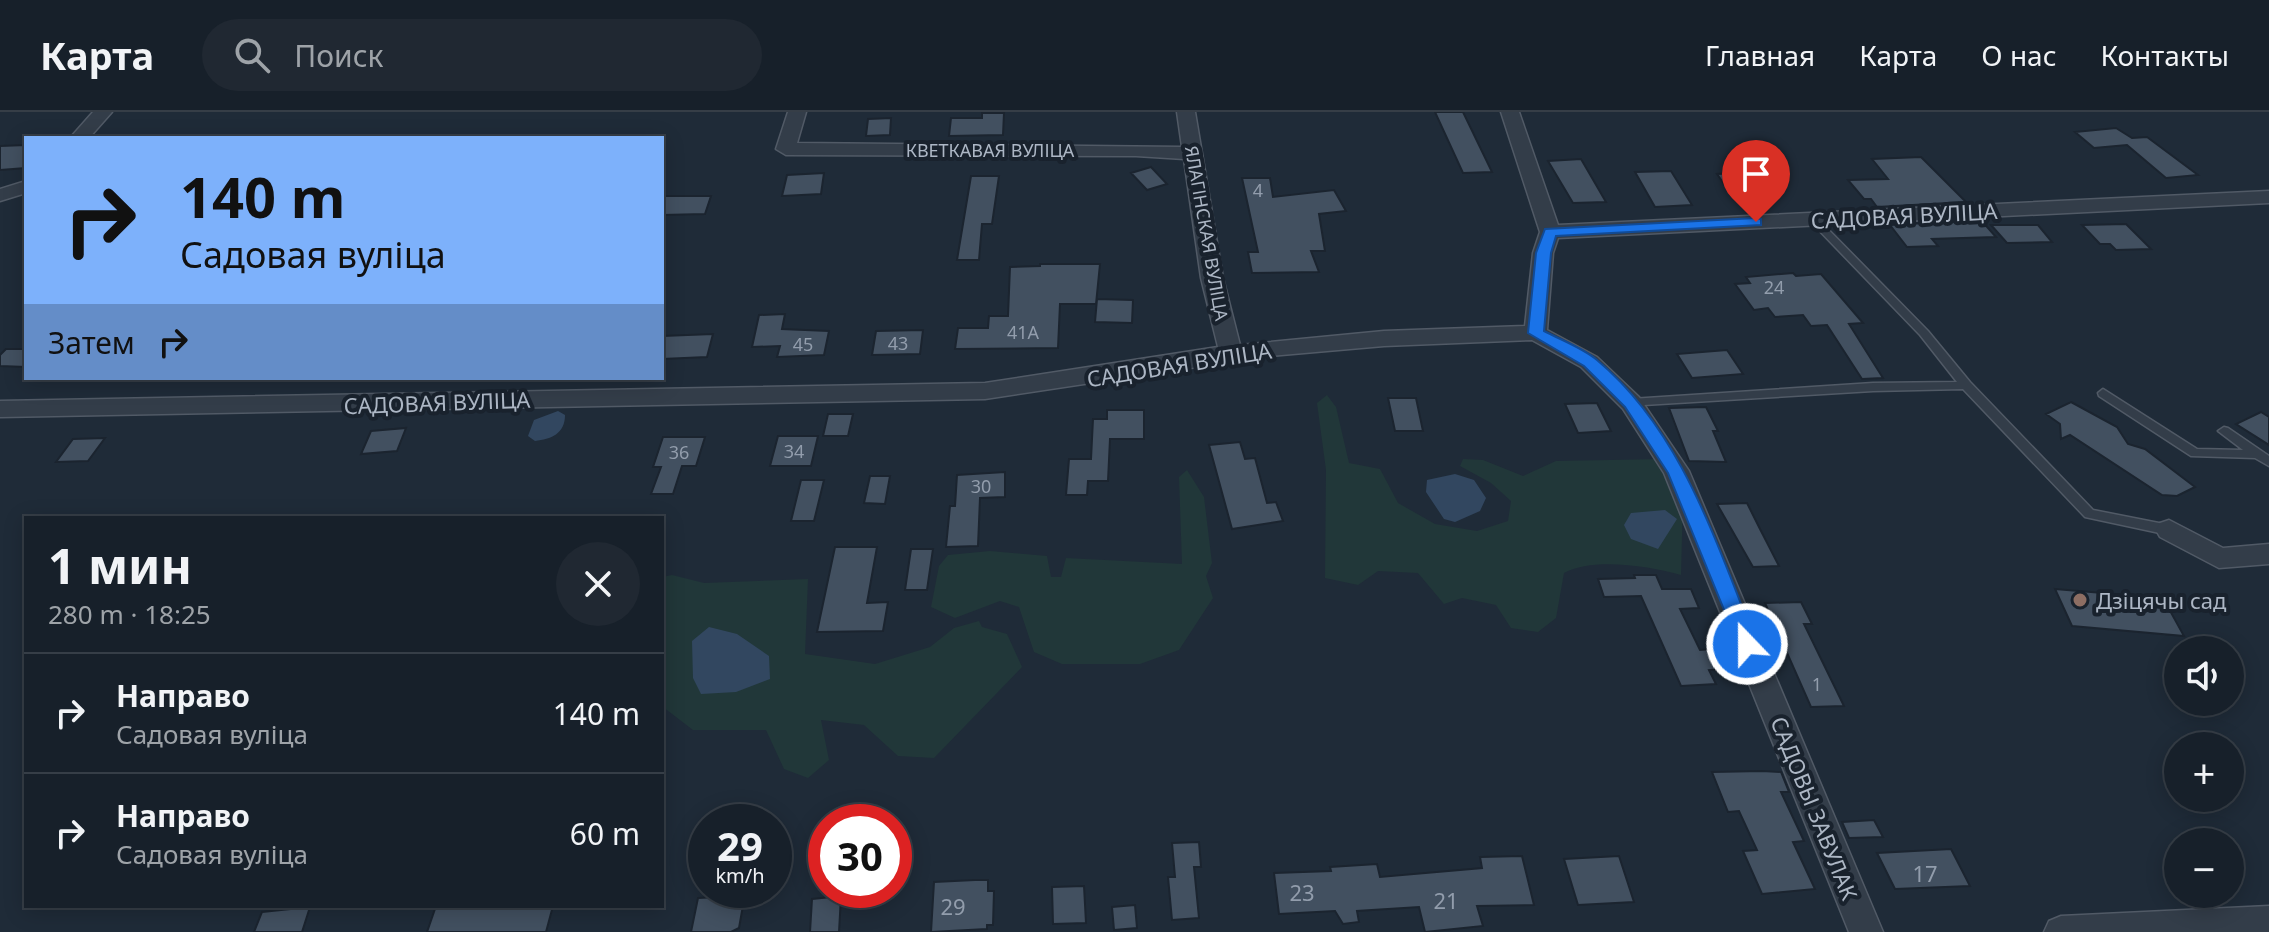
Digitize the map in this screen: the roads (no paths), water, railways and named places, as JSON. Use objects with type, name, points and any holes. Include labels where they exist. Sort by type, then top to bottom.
[{"type":"street","points":[[81,136],[103,112]]},
{"type":"street","name":"КВЕТКАВАЯ ВУЛІЦА","points":[[797,112],[786,149],[1136,150],[1193,154]]},
{"type":"street","name":"ЯЛАГІНСКАЯ ВУЛІЦА","points":[[1186,112],[1212,278],[1231,353]]},
{"type":"street","points":[[1510,112],[1550,232],[1543,253],[1536,333]]},
{"type":"street","name":"САДОВАЯ ВУЛІЦА","points":[[1550,232],[2269,197]]},
{"type":"street","name":"САДОВАЯ ВУЛІЦА","points":[[0,409],[323,406],[644,395],[985,391],[1089,379],[1231,353],[1389,336],[1536,333]]},
{"type":"street","name":"САДОВЫ ЗАВУЛАК","points":[[1536,333],[1589,362],[1631,403],[1676,471],[1866,932]]},
{"type":"street","points":[[2169,530],[2219,558],[2269,554]]},
{"type":"street","points":[[2061,932],[2269,922]]},
{"type":"lane","points":[[1814,220],[1924,333],[1966,385],[2089,514],[2169,530]]},
{"type":"lane","points":[[1631,403],[1873,387],[1966,385]]},
{"type":"lane","points":[[2103,393],[2195,453],[2257,454]]},
{"type":"lane","points":[[2224,431],[2269,462]]},
{"type":"water","points":[[558,411],[565,415],[560,431],[535,441],[528,436],[534,420]]},
{"type":"water","points":[[1455,474],[1474,480],[1486,498],[1480,511],[1455,522],[1444,519],[1426,492],[1427,480]]},
{"type":"water","points":[[1665,510],[1677,519],[1658,549],[1631,539],[1624,525],[1631,513]]},
{"type":"water","points":[[709,627],[737,634],[769,656],[770,679],[736,692],[701,694],[693,678],[692,641]]},
{"type":"place","name":"Дзіцячы сад","points":[[2080,600]]}]
